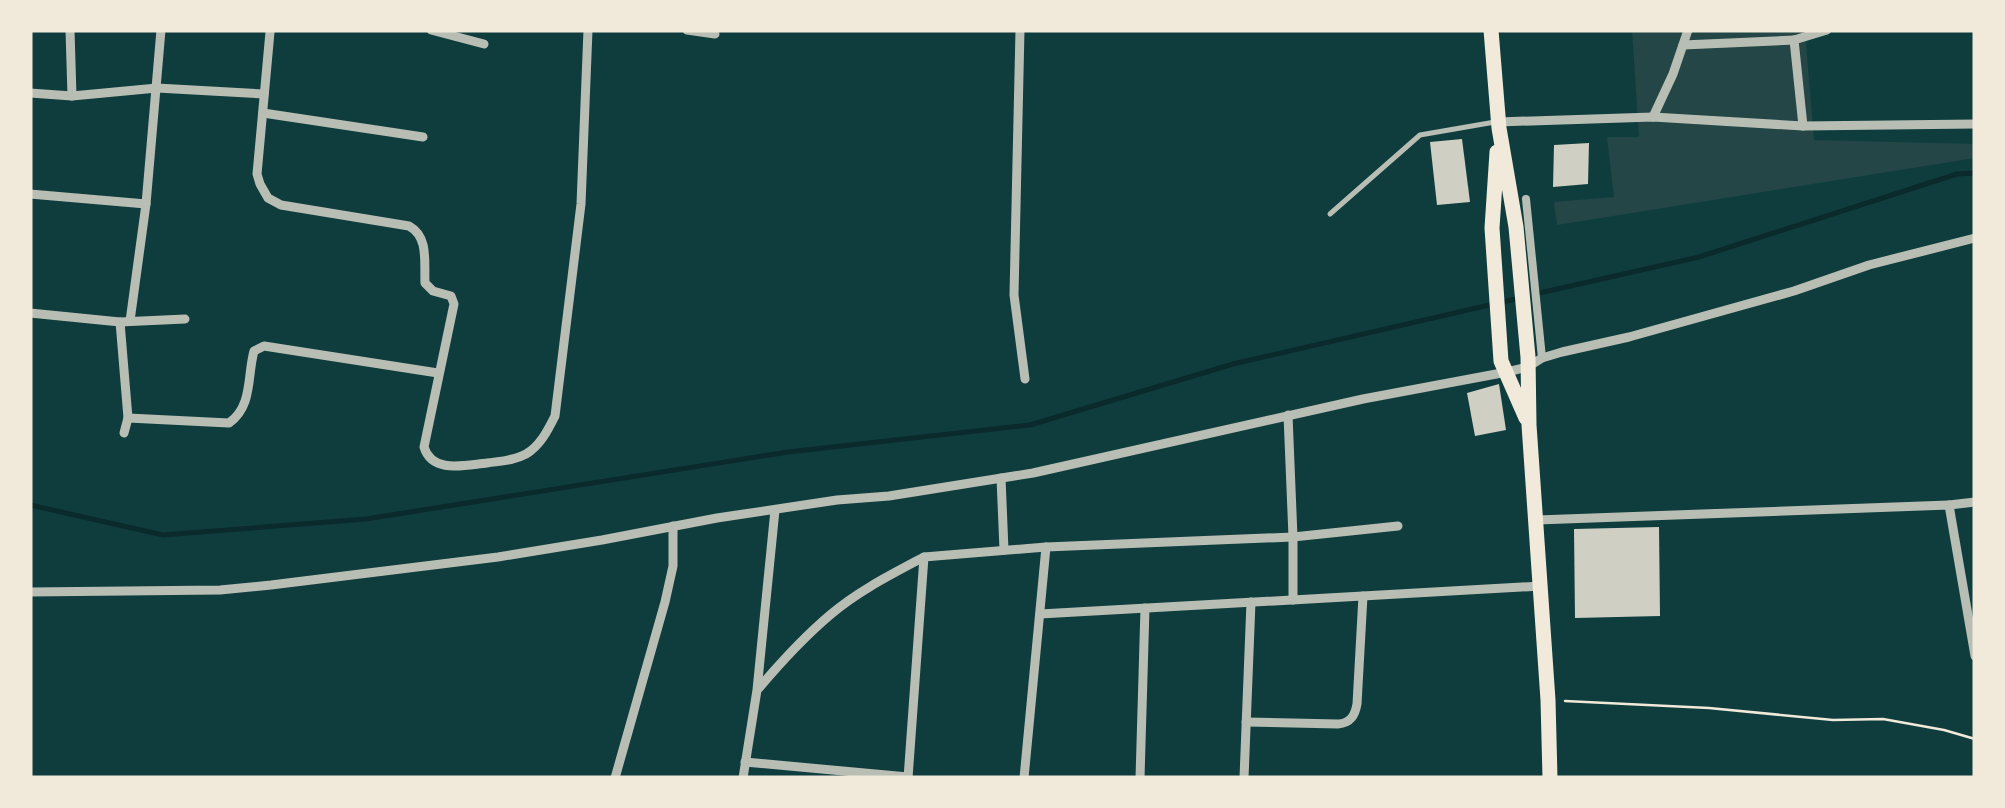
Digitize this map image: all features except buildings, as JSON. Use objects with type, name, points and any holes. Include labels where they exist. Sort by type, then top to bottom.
[{"type":"main road","points":[[1491,30],[1498,125],[1535,357],[1529,426],[1550,778]]},
{"type":"main road","points":[[1498,125],[1492,228],[1504,367],[1529,426]]},
{"type":"street","points":[[70,30],[72,96]]},
{"type":"street","points":[[124,433],[128,418],[125,322],[146,204],[161,30]]},
{"type":"street","points":[[431,30],[484,44]]},
{"type":"street","points":[[270,32],[260,184],[268,198],[281,204],[409,226],[421,234],[424,282],[433,291],[454,299],[424,440],[425,453],[434,462],[456,467],[510,460],[527,453],[538,444],[555,416],[581,204],[588,30]]},
{"type":"street","points":[[687,30],[714,34]]},
{"type":"street","points":[[1020,30],[1014,295],[1025,379]]},
{"type":"street","points":[[1653,117],[1688,30]]},
{"type":"street","points":[[1684,44],[1794,40],[1827,30]]},
{"type":"street","points":[[1794,40],[1803,126]]},
{"type":"street","points":[[30,93],[72,96],[157,88],[264,94]]},
{"type":"street","points":[[263,113],[423,137]]},
{"type":"street","points":[[1498,125],[1653,117],[1803,126],[1975,124]]},
{"type":"street","points":[[30,194],[146,204]]},
{"type":"street","points":[[1526,200],[1535,357]]},
{"type":"street","points":[[30,592],[271,586],[498,557],[837,500],[890,496],[1033,473],[1629,337],[1794,291],[1869,265],[1975,238]]},
{"type":"street","points":[[30,313],[125,322],[185,320]]},
{"type":"street","points":[[128,418],[230,423],[244,405],[254,350],[264,346],[438,372]]},
{"type":"street","points":[[1288,415],[1293,600]]},
{"type":"street","points":[[1000,478],[1004,550]]},
{"type":"street","points":[[1537,520],[1975,502]]},
{"type":"street","points":[[1949,505],[1971,613],[1975,656]]},
{"type":"street","points":[[742,778],[757,690],[775,510]]},
{"type":"street","points":[[615,778],[661,621],[672,566],[673,526]]},
{"type":"street","points":[[757,690],[793,648],[832,613],[924,557],[1046,547],[1294,537],[1398,526]]},
{"type":"street","points":[[1024,778],[1046,547]]},
{"type":"street","points":[[745,762],[908,778],[924,557]]},
{"type":"street","points":[[1040,614],[1541,586]]},
{"type":"street","points":[[1246,722],[1346,724],[1352,719],[1358,704],[1362,596]]},
{"type":"street","points":[[1244,778],[1251,602]]},
{"type":"street","points":[[1140,778],[1146,608]]},
{"type":"lane","points":[[1330,214],[1420,135],[1498,125]]},
{"type":"path","points":[[1548,700],[1709,708],[1815,719],[1883,718],[1975,739]]},
{"type":"shaded area","points":[[1632,30],[1808,30],[1814,140],[1975,144],[1975,158],[1557,225],[1554,202],[1614,197],[1607,137],[1639,137]]},
{"type":"waterway","points":[[1535,294],[1699,257],[1957,174],[1975,173]]},
{"type":"waterway","points":[[30,505],[163,535],[366,519],[788,452],[1030,425],[1233,364],[1520,298]]}]
